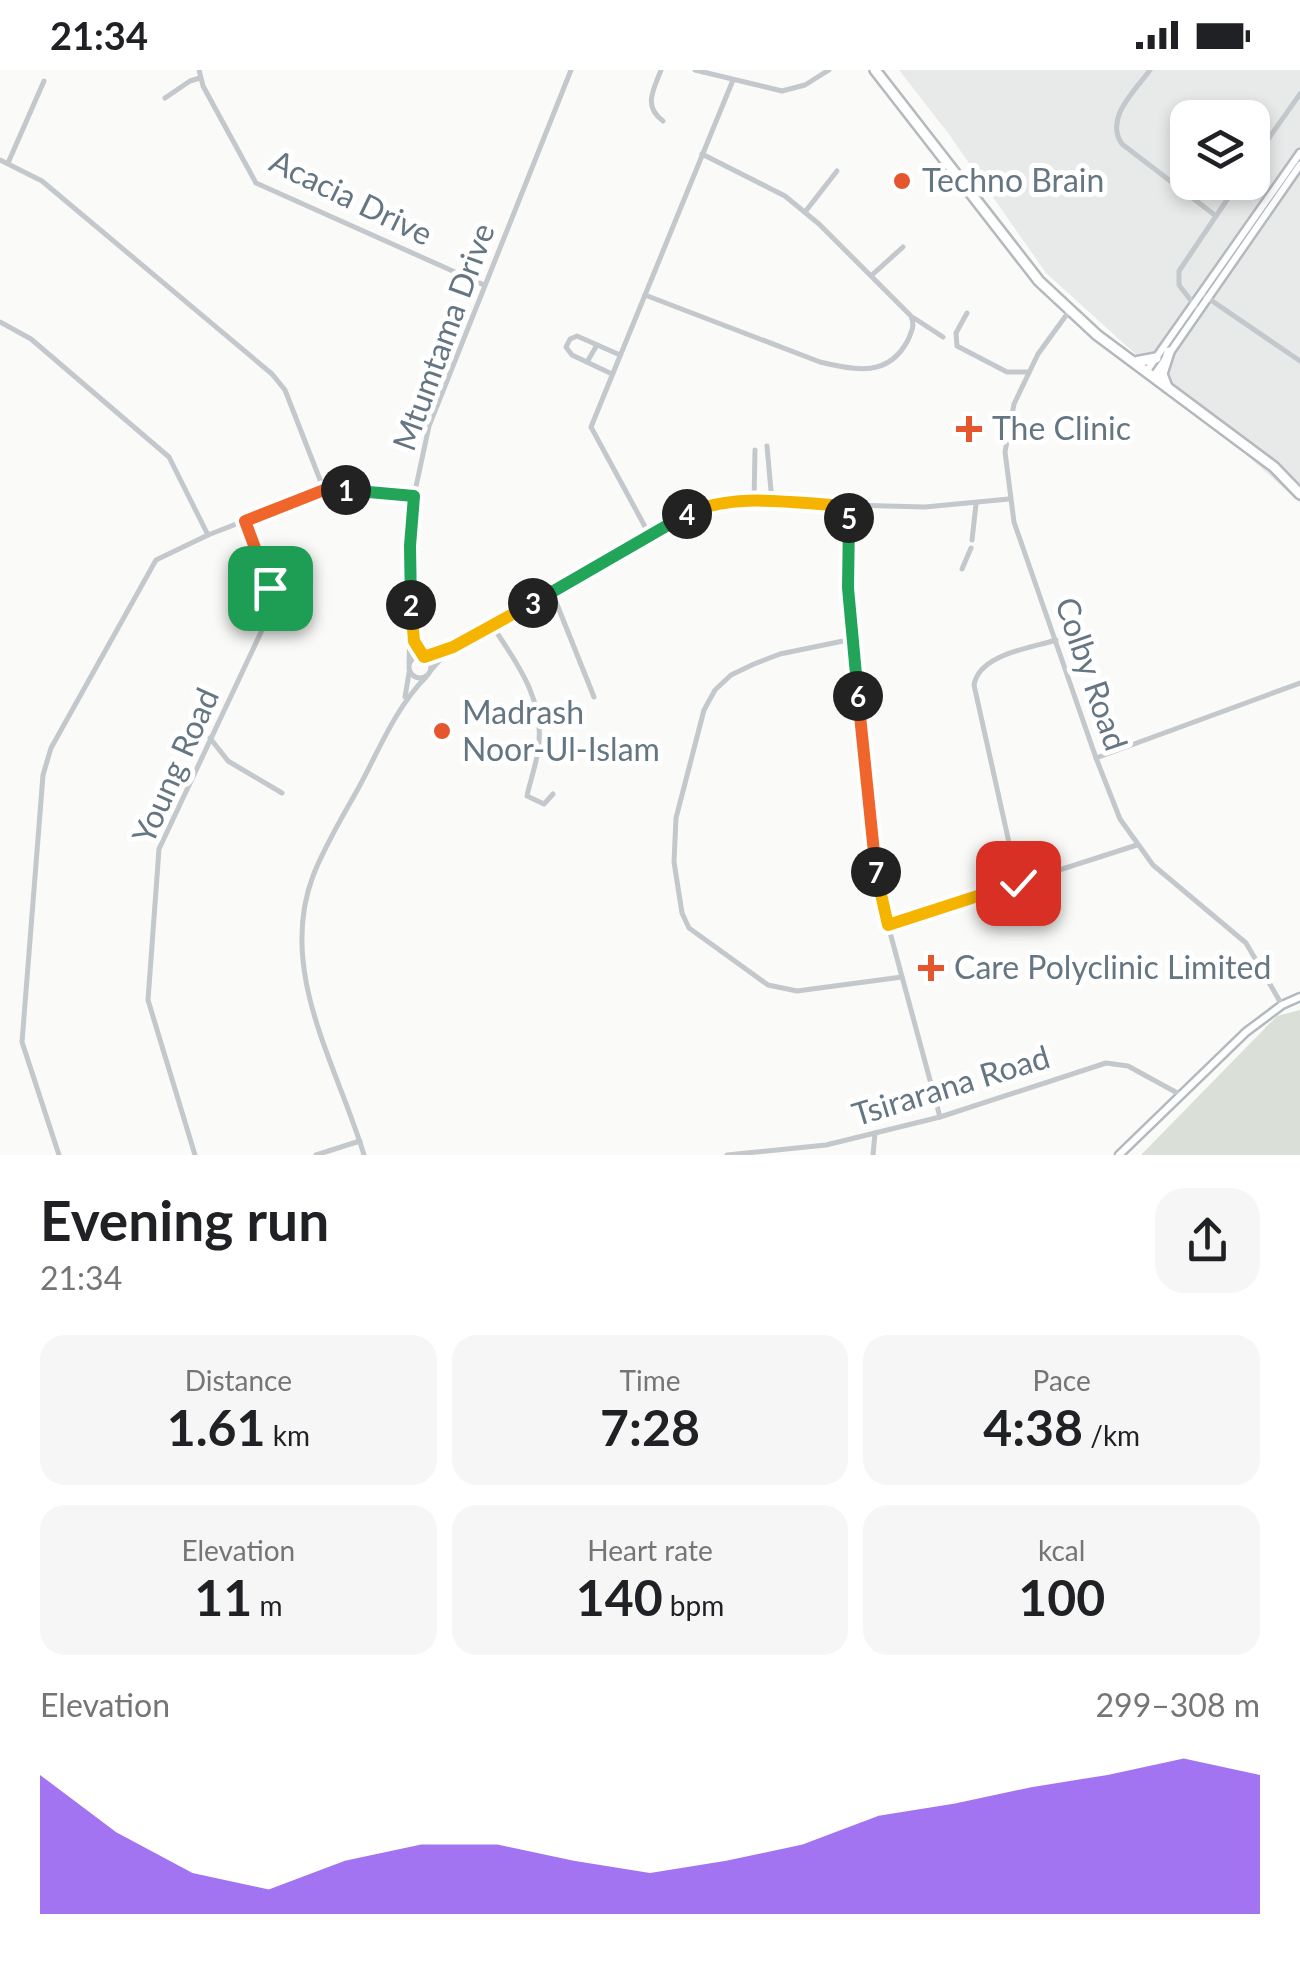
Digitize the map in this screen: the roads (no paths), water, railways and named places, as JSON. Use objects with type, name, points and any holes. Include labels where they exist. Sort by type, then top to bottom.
[{"type":"highway","points":[[876,70],[1029,269],[1132,362],[1274,467],[1300,494]]},
{"type":"highway","points":[[1168,388],[1162,374],[1169,352]]},
{"type":"highway","points":[[1132,362],[1156,358]]},
{"type":"main road","points":[[1205,296],[1299,155]]},
{"type":"main road","points":[[1149,374],[1156,358],[1300,165]]},
{"type":"main road","points":[[1149,374],[1169,352],[1196,308]]},
{"type":"main road","points":[[1118,1155],[1236,1040],[1282,1005],[1300,997]]},
{"type":"street","name":"Mtumtama Drive","points":[[403,705],[412,630],[410,546],[414,496],[429,426],[571,70]]},
{"type":"street","points":[[661,70],[650,104],[653,113],[663,121]]},
{"type":"street","points":[[700,71],[774,90],[789,90],[829,70]]},
{"type":"street","points":[[1150,70],[1120,111],[1115,134],[1122,144],[1216,216]]},
{"type":"street","name":"Acacia Drive","points":[[200,74],[256,183],[485,286]]},
{"type":"street","points":[[165,98],[200,74]]},
{"type":"street","points":[[649,534],[592,434],[592,421],[733,80]]},
{"type":"street","points":[[8,163],[44,81]]},
{"type":"street","points":[[1270,136],[1300,94]]},
{"type":"street","points":[[702,154],[769,186],[805,212],[911,316],[944,338]]},
{"type":"street","points":[[0,160],[42,180],[272,374],[285,390],[324,490]]},
{"type":"street","points":[[805,212],[838,171]]},
{"type":"street","points":[[1196,308],[1178,285],[1178,270],[1226,200]]},
{"type":"street","points":[[872,275],[903,247]]},
{"type":"street","points":[[645,296],[820,362],[856,368],[876,368],[898,357],[913,329],[911,316]]},
{"type":"street","points":[[1205,296],[1300,361]]},
{"type":"street","name":"Colby Road","points":[[1070,310],[1016,396],[1006,439],[1009,499],[1114,807],[1137,845],[1162,874],[1238,935],[1258,960],[1282,1005]]},
{"type":"street","points":[[967,313],[956,334],[957,346],[1007,372],[1028,372]]},
{"type":"street","points":[[0,322],[32,339],[169,456],[208,535]]},
{"type":"street","points":[[612,374],[566,348],[570,339],[577,336],[620,355]]},
{"type":"street","points":[[587,362],[596,344]]},
{"type":"street","points":[[767,446],[772,503]]},
{"type":"street","points":[[754,450],[754,502]]},
{"type":"street","points":[[59,1155],[22,1042],[46,760],[156,560],[208,535],[324,490],[414,496]]},
{"type":"street","points":[[429,673],[414,677],[409,667],[414,658],[453,647],[493,627],[649,534],[709,504],[925,508],[1009,499]]},
{"type":"street","points":[[962,569],[972,544],[976,504]]},
{"type":"street","points":[[850,506],[852,638],[874,857],[888,925],[940,1118]]},
{"type":"street","name":"Young Road","points":[[195,1155],[150,1012],[147,990],[159,849],[271,611],[270,588],[245,521]]},
{"type":"street","points":[[552,592],[594,696]]},
{"type":"street","points":[[493,627],[526,678],[538,716],[539,749],[527,796],[544,804],[553,794]]},
{"type":"street","points":[[412,630],[415,646],[430,662],[429,673]]},
{"type":"street","points":[[852,638],[780,654],[732,675],[715,690],[704,710],[676,818],[674,862],[682,913],[689,928],[768,985],[797,991],[902,977]]},
{"type":"street","points":[[1018,883],[974,684],[976,675],[988,664],[1056,640]]},
{"type":"street","points":[[364,1155],[306,986],[301,928],[306,898],[323,852],[403,705],[453,647]]},
{"type":"street","points":[[1096,758],[1300,683]]},
{"type":"street","points":[[210,738],[228,760],[282,793]]},
{"type":"street","points":[[888,925],[1137,845]]},
{"type":"street","name":"Tsirarana Road","points":[[726,1155],[826,1145],[875,1134],[940,1118],[1106,1063],[1128,1066],[1181,1094]]},
{"type":"street","points":[[874,1155],[875,1134]]},
{"type":"street","points":[[316,1155],[360,1142]]},
{"type":"place","name":"Techno Brain","points":[[902,181]]},
{"type":"place","name":"The Clinic","points":[[969,429]]},
{"type":"place","name":"Madrash Noor-Ul-Islam","points":[[442,731]]},
{"type":"place","name":"Care Polyclinic Limited","points":[[931,968]]}]
